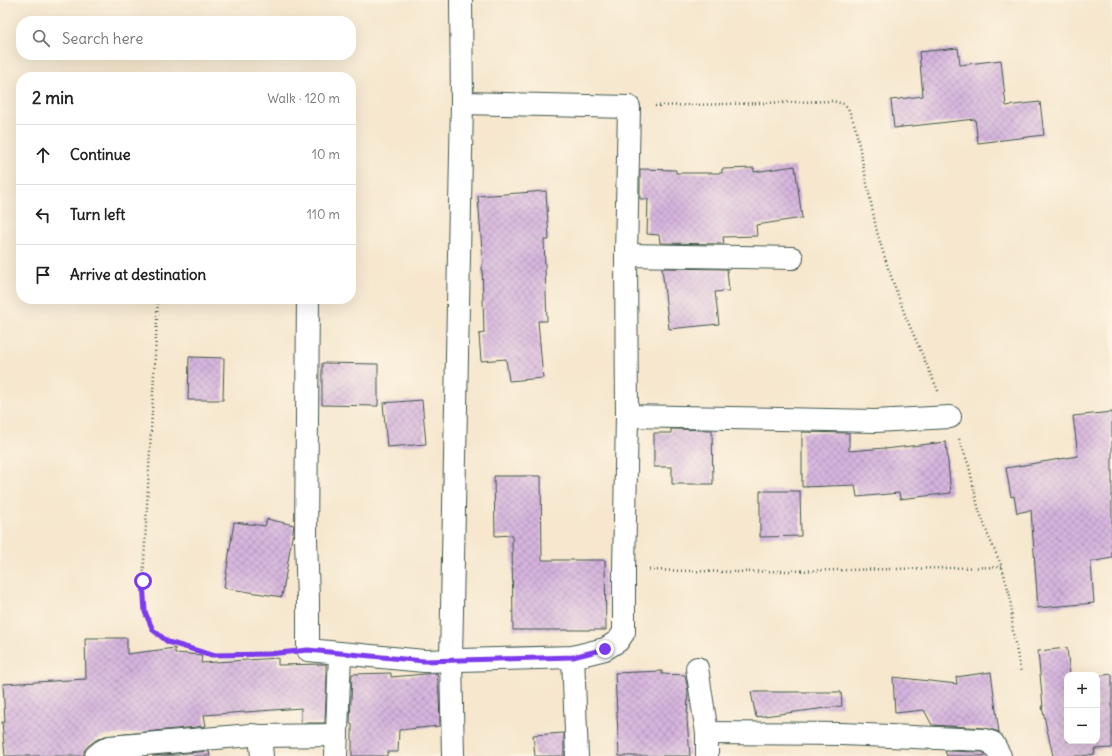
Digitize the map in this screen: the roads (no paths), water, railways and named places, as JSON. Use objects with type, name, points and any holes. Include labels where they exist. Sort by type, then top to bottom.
[{"type":"street","points":[[453,756],[452,660],[462,103],[461,0]]},
{"type":"street","points":[[308,304],[306,539],[308,650],[424,661],[573,657],[605,649],[618,641],[624,632],[627,416],[626,256],[628,107],[462,103]]},
{"type":"street","points":[[626,256],[792,258]]},
{"type":"street","points":[[627,416],[875,421],[950,417]]},
{"type":"street","points":[[336,756],[340,654]]},
{"type":"street","points":[[573,657],[577,756]]},
{"type":"street","points":[[697,668],[707,733],[707,756]]},
{"type":"street","points":[[707,733],[842,734],[984,740],[993,743],[1000,756]]},
{"type":"street","points":[[96,756],[110,747],[251,735],[261,746],[337,734]]}]
